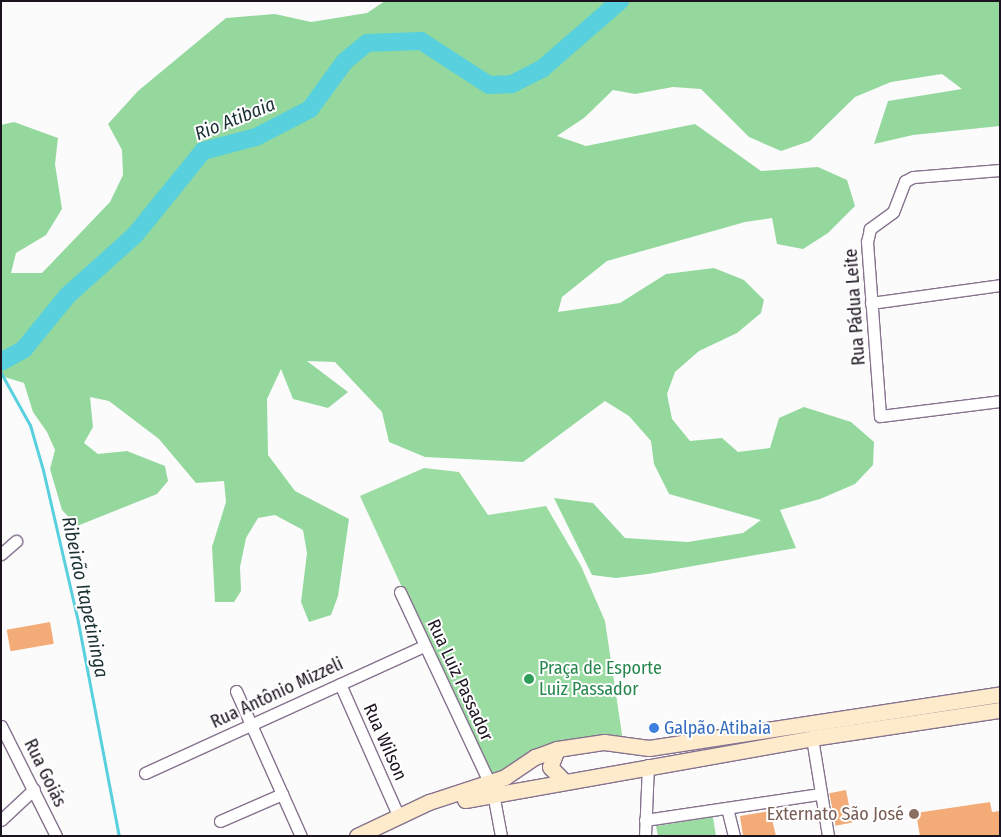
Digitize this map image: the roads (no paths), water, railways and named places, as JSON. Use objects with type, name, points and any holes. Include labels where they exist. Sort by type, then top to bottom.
[{"type":"main road","points":[[378,836],[431,811],[491,788],[535,757],[557,749],[604,742],[649,748],[1000,694]]},
{"type":"main road","points":[[357,836],[398,815],[491,788],[563,780],[812,738],[1000,710]]},
{"type":"main road","points":[[618,770],[624,754],[620,745]]},
{"type":"main road","points":[[557,749],[550,767],[563,780]]},
{"type":"street","name":"Rua Pádua Leite","points":[[1000,170],[914,176],[905,181],[893,212],[870,228],[871,303],[880,416],[1000,401]]},
{"type":"street","points":[[871,303],[1000,285]]},
{"type":"street","points":[[1,554],[16,541]]},
{"type":"street","name":"Rua Luiz Passador","points":[[400,592],[491,788],[502,836]]},
{"type":"street","name":"Rua Antônio Mizzeli","points":[[145,773],[424,646]]},
{"type":"street","name":"Rua Wilson","points":[[340,684],[398,815]]},
{"type":"street","points":[[236,691],[301,836]]},
{"type":"street","name":"Rua Goiás","points":[[1,726],[34,788],[56,836]]},
{"type":"street","points":[[812,738],[828,836]]},
{"type":"street","points":[[645,836],[648,765]]},
{"type":"street","points":[[1,820],[34,788]]},
{"type":"street","points":[[220,821],[282,794]]},
{"type":"street","points":[[646,820],[820,794]]},
{"type":"street","points":[[727,808],[734,836]]},
{"type":"waterway","name":"Rio Atibaia","points":[[1,362],[24,349],[67,296],[135,235],[203,151],[256,137],[310,109],[345,61],[367,43],[421,41],[489,85],[512,84],[543,68],[620,1]]},
{"type":"waterway","name":"Ribeirão Itapetininga","points":[[1,373],[30,425],[43,470],[78,622],[119,836]]},
{"type":"place","name":"Praça de Esporte Luiz Passador","points":[[529,679]]},
{"type":"place","name":"Galpão Atibaia","points":[[654,728]]},
{"type":"place","name":"Externato São José","points":[[914,814]]}]
